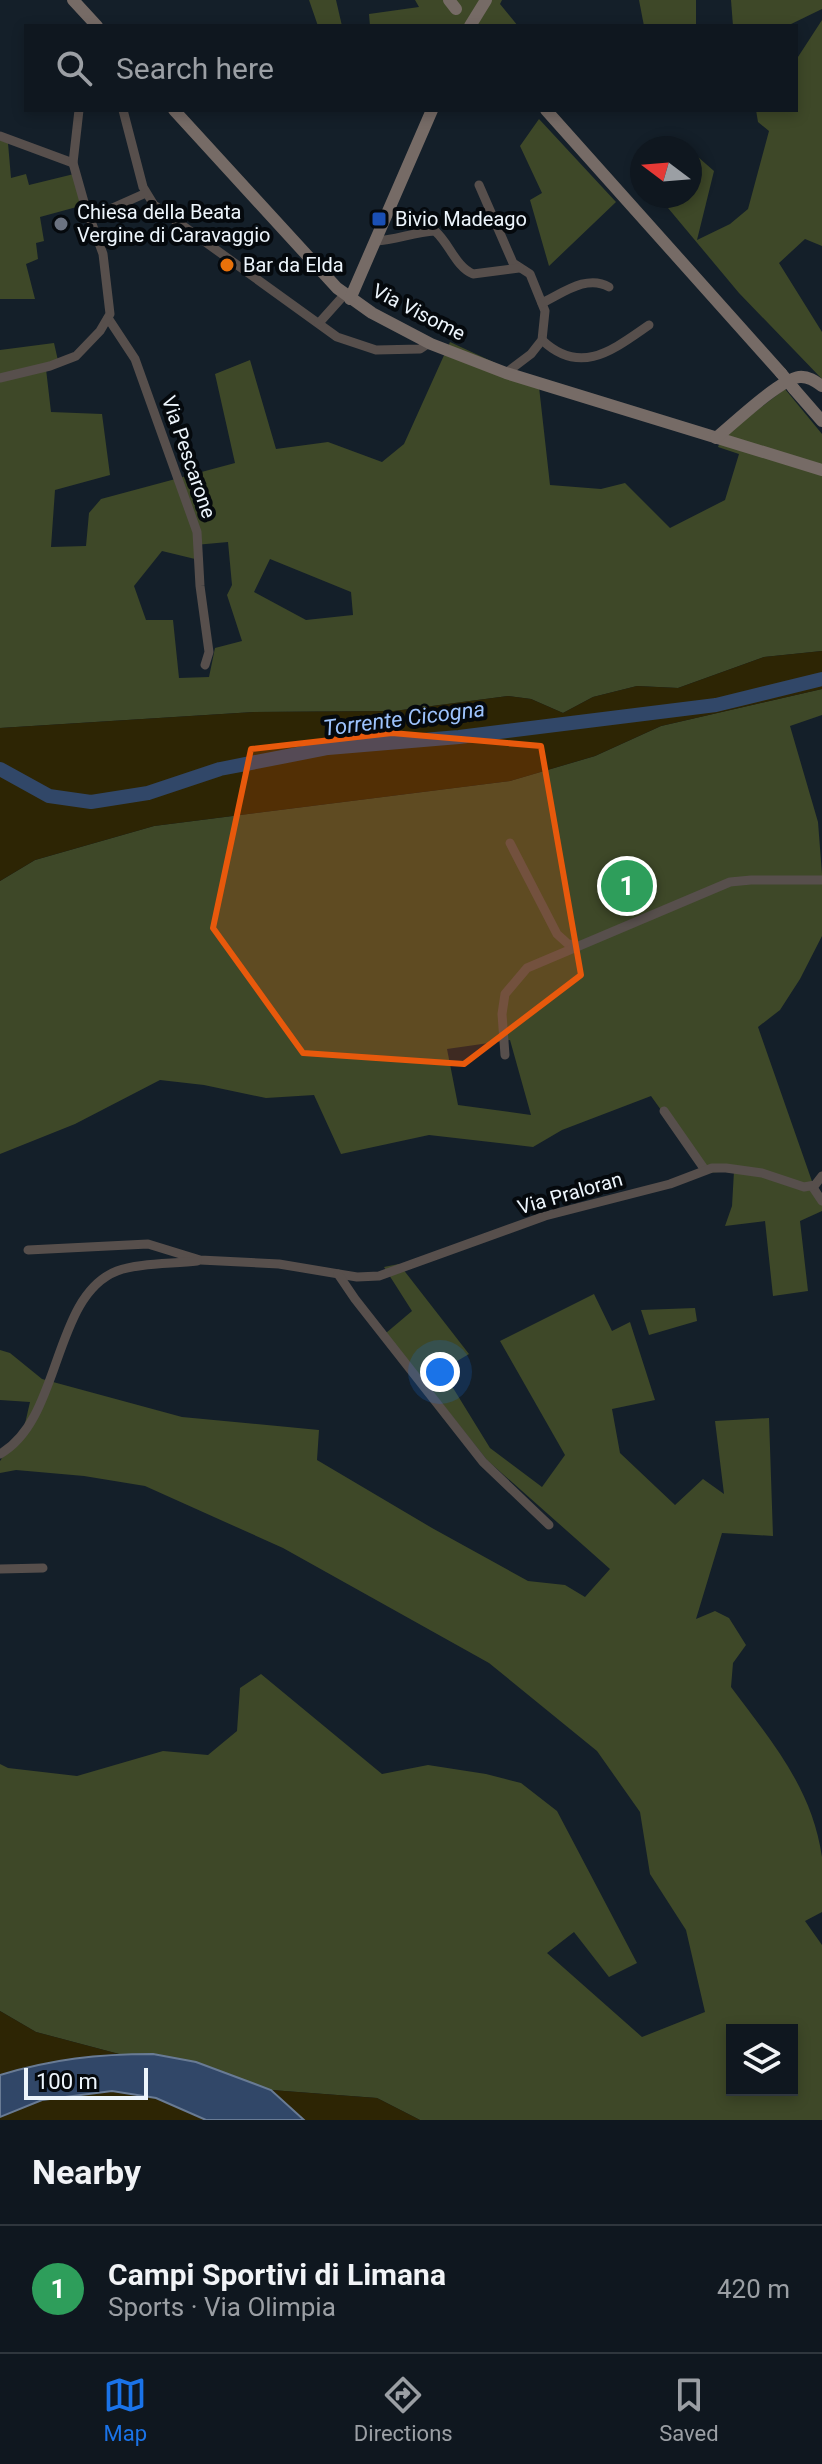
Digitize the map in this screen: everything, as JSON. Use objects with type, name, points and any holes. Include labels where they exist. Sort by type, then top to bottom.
[{"type":"street","points":[[73,0],[95,24]]},
{"type":"street","points":[[83,0],[86,14]]},
{"type":"street","points":[[471,24],[486,0]]},
{"type":"street","points":[[0,136],[73,163],[79,112]]},
{"type":"street","points":[[124,112],[146,193],[154,205],[337,337],[376,350],[406,351],[420,349],[429,343]]},
{"type":"street","name":"Via Visome","points":[[176,112],[348,296],[429,343],[506,373],[822,470]]},
{"type":"street","points":[[319,323],[348,296],[376,241],[431,112]]},
{"type":"street","points":[[548,112],[822,421]]},
{"type":"street","name":"Via Pescarone","points":[[73,163],[104,260],[108,318],[135,359],[197,532],[209,652],[205,665]]},
{"type":"street","points":[[479,185],[513,263],[530,274],[545,311],[542,340],[531,354],[506,373]]},
{"type":"street","points":[[91,221],[146,193]]},
{"type":"street","points":[[376,241],[435,231],[459,263],[473,274],[519,268]]},
{"type":"street","points":[[542,303],[588,282],[600,281],[609,287]]},
{"type":"street","points":[[0,378],[76,356],[108,318]]},
{"type":"street","points":[[542,340],[564,354],[594,358],[622,344],[649,325]]},
{"type":"street","points":[[716,438],[791,380],[799,377],[812,379],[822,386]]},
{"type":"street","points":[[510,843],[557,934],[568,944],[576,945]]},
{"type":"street","points":[[505,1055],[502,1014],[505,994],[527,968],[730,882],[822,880]]},
{"type":"street","points":[[664,1111],[705,1170]]},
{"type":"street","name":"Via Praloran","points":[[0,1454],[13,1447],[29,1426],[75,1314],[93,1288],[118,1271],[200,1260],[279,1264],[357,1277],[379,1276],[545,1216],[670,1184],[705,1170],[726,1168],[754,1171],[801,1187],[812,1186]]},
{"type":"street","points":[[822,1176],[812,1186],[822,1201]]},
{"type":"street","name":"Via Praloran","points":[[28,1250],[148,1244],[200,1260]]},
{"type":"street","points":[[338,1274],[483,1462],[549,1525]]},
{"type":"street","points":[[0,1569],[43,1568]]},
{"type":"highlighted area","points":[[392,733],[541,746],[581,975],[464,1064],[303,1053],[213,928],[251,749]]},
{"type":"green space","points":[[309,0],[336,0],[342,24],[317,24]]},
{"type":"green space","points":[[415,0],[502,0],[500,4],[516,24],[370,24],[369,14],[419,7]]},
{"type":"green space","points":[[639,0],[696,0],[696,24],[644,24]]},
{"type":"green space","points":[[731,0],[822,0],[822,9],[791,24],[733,24]]},
{"type":"green space","points":[[822,20],[822,246],[805,239],[779,263],[822,332],[822,379],[739,293],[668,208],[702,208],[702,160],[714,171],[697,240],[730,224],[748,209],[769,131],[758,122],[756,112],[798,112],[798,57]]},
{"type":"green space","points":[[539,119],[616,202],[549,266],[530,200],[542,193],[520,146]]},
{"type":"green space","points":[[0,140],[8,143],[11,178],[26,174],[29,185],[74,174],[84,205],[40,217],[44,241],[36,243],[38,259],[26,264],[35,299],[0,299]]},
{"type":"green space","points":[[450,342],[504,367],[538,378],[550,485],[601,489],[625,483],[670,528],[725,500],[739,454],[718,447],[722,437],[785,389],[822,434],[822,651],[764,657],[678,688],[637,686],[593,697],[563,713],[531,699],[508,696],[394,711],[254,712],[0,728],[0,350],[54,343],[59,365],[46,369],[51,412],[102,414],[110,475],[55,490],[51,547],[86,546],[89,513],[101,499],[235,463],[215,374],[250,360],[276,449],[328,442],[382,462],[404,444]],"holes":[[[228,542],[232,585],[227,595],[242,641],[215,648],[209,677],[179,678],[173,620],[146,620],[134,586],[162,551],[195,559],[195,545]],[[270,559],[351,592],[353,615],[306,620],[254,592]]]},
{"type":"green space","points":[[822,689],[822,715],[790,726],[818,822],[822,936],[780,1010],[758,1027],[814,1187],[822,1199],[822,1211],[800,1221],[808,1291],[773,1296],[765,1221],[725,1226],[732,1206],[734,1171],[706,1173],[651,1096],[562,1130],[533,1147],[429,1135],[341,1154],[314,1095],[266,1098],[204,1085],[160,1080],[75,1124],[0,1154],[0,881],[35,860],[154,826],[510,781],[595,756],[661,726]],"holes":[[[510,1040],[531,1115],[458,1105],[447,1049]]]},
{"type":"green space","points":[[399,1264],[469,1354],[442,1370],[490,1448],[542,1487],[565,1455],[500,1341],[594,1294],[612,1331],[630,1322],[655,1400],[612,1409],[620,1453],[675,1505],[703,1479],[724,1494],[715,1421],[769,1418],[773,1536],[722,1533],[696,1619],[715,1611],[729,1618],[746,1645],[733,1663],[731,1687],[800,1787],[817,1832],[822,1857],[822,1912],[805,1921],[822,1945],[822,2120],[420,2120],[377,2098],[271,2090],[196,2062],[153,2054],[119,2054],[36,2032],[0,2011],[0,1764],[8,1768],[77,1776],[163,1751],[208,1755],[237,1731],[240,1688],[261,1674],[382,1774],[428,1765],[521,1783],[557,1811],[637,1963],[609,1977],[574,1932],[547,1953],[642,2037],[705,2012],[686,1930],[650,1874],[640,1812],[597,1751],[489,1663],[283,1548],[145,1486],[84,1476],[16,1470],[0,1473],[0,1461],[24,1428],[30,1402],[0,1400],[0,1350],[10,1353],[42,1379],[182,1417],[319,1430],[317,1460],[528,1581],[565,1585],[585,1597],[610,1569],[487,1460],[386,1333],[412,1311],[384,1267]]},
{"type":"green space","points":[[695,1308],[697,1321],[649,1335],[641,1310]]},
{"type":"sand","points":[[822,651],[822,689],[661,726],[595,756],[510,781],[154,826],[35,860],[0,881],[0,728],[254,712],[394,711],[508,696],[531,699],[563,713],[593,697],[637,686],[678,688],[764,657]]},
{"type":"sand","points":[[0,2011],[36,2032],[119,2054],[59,2061],[0,2075]]},
{"type":"sand","points":[[271,2090],[377,2098],[420,2120],[304,2120]]},
{"type":"sand","points":[[112,2091],[156,2098],[206,2120],[0,2120],[0,2117],[42,2100]]},
{"type":"water","points":[[153,2054],[196,2062],[271,2090],[304,2120],[206,2120],[156,2098],[112,2091],[42,2100],[0,2117],[0,2075],[75,2058]]},
{"type":"waterway","name":"Torrente Cicogna","points":[[0,769],[49,796],[91,802],[148,793],[220,769],[328,748],[459,737],[716,705],[822,679]]},
{"type":"place","name":"Bivio Madeago","points":[[379,219]]},
{"type":"place","name":"Chiesa della Beata Vergine di Caravaggio","points":[[61,224]]},
{"type":"place","name":"Bar da Elda","points":[[227,265]]},
{"type":"place","name":"Campi Sportivi di Limana","points":[[627,886]]}]
